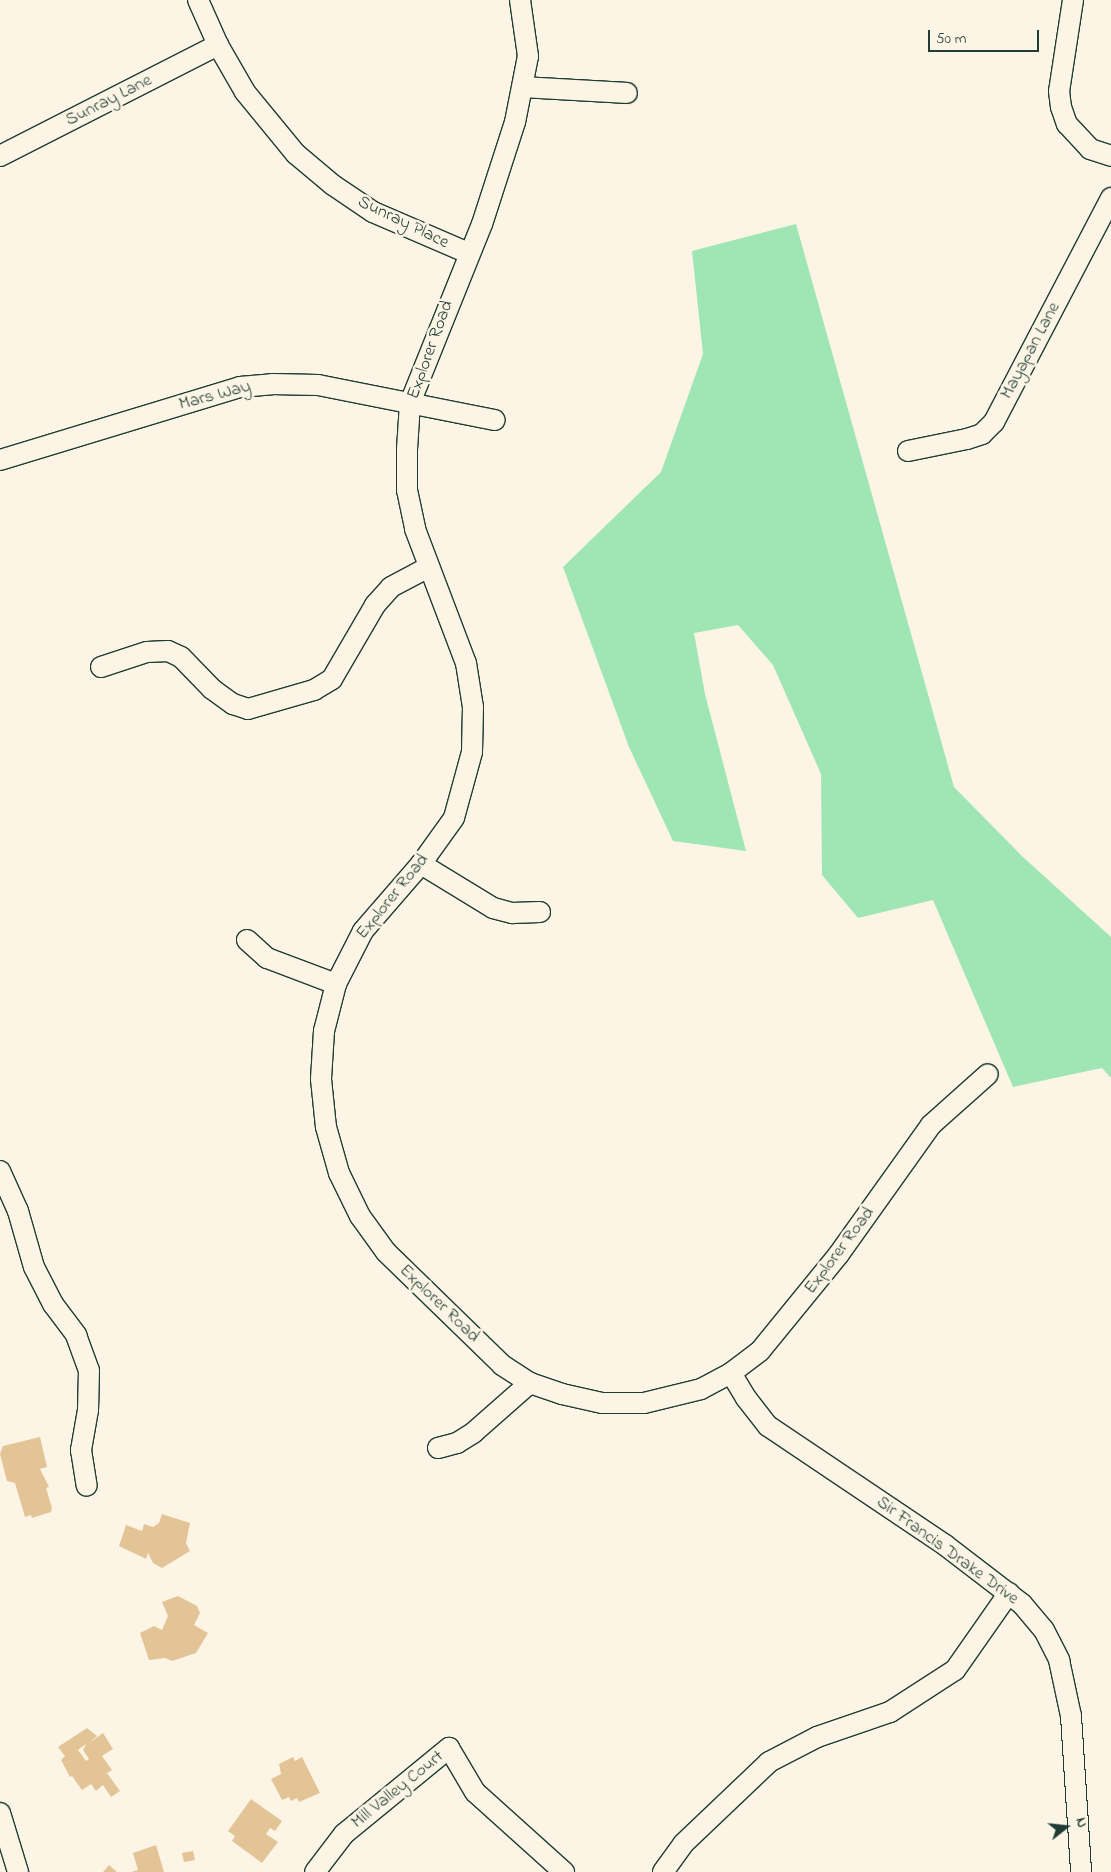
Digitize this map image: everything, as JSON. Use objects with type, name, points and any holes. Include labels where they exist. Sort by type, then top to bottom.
[{"type":"street","name":"Sunray Place","points":[[198,0],[218,45],[264,118],[314,170],[374,212],[468,253]]},
{"type":"street","name":"Explorer Road","points":[[520,0],[527,41],[523,86],[515,122],[488,205],[410,404],[407,490],[415,529],[466,662],[474,730],[468,775],[457,811],[421,864],[363,931],[336,984],[324,1031],[322,1095],[331,1150],[348,1195],[372,1235],[401,1268],[502,1364],[530,1383],[582,1400],[644,1403],[684,1395],[732,1373],[760,1351],[784,1325],[931,1125],[988,1074]]},
{"type":"street","points":[[1073,0],[1059,92],[1061,108],[1067,124],[1090,149],[1111,156]]},
{"type":"street","name":"Sunray Lane","points":[[0,156],[218,45]]},
{"type":"street","points":[[523,86],[627,93]]},
{"type":"street","name":"Mayapan Lane","points":[[908,452],[982,434],[994,422],[1111,198]]},
{"type":"street","name":"Mars Way","points":[[0,460],[256,385],[318,385],[495,420]]},
{"type":"street","points":[[101,667],[147,652],[168,651],[192,666],[212,689],[233,704],[248,709],[314,690],[332,679],[375,604],[391,587],[428,566]]},
{"type":"street","points":[[421,864],[493,908],[512,913],[540,912]]},
{"type":"street","points":[[247,940],[267,958],[336,984]]},
{"type":"street","points":[[0,1171],[18,1211],[34,1267],[53,1304],[76,1335],[89,1370],[88,1410],[81,1450],[87,1486]]},
{"type":"street","name":"Sir Francis Drake Drive","points":[[732,1373],[746,1398],[768,1426],[1009,1593],[1044,1630],[1064,1676],[1071,1716],[1081,1872]]},
{"type":"street","points":[[438,1448],[457,1443],[473,1432],[530,1383]]},
{"type":"street","points":[[663,1872],[684,1844],[769,1762],[817,1737],[890,1712],[955,1670],[1009,1593]]},
{"type":"street","name":"Mill Valley Court","points":[[315,1872],[344,1834],[449,1748],[475,1792],[564,1872]]},
{"type":"street","points":[[0,1813],[18,1872]]},
{"type":"green space","points":[[796,224],[954,787],[1023,857],[1111,937],[1111,1078],[1102,1068],[1013,1087],[933,900],[858,918],[822,875],[821,774],[773,665],[738,625],[694,633],[705,694],[746,851],[673,841],[629,747],[563,567],[661,472],[703,354],[692,251]]},
{"type":"building","points":[[40,1437],[47,1467],[40,1469],[49,1487],[46,1488],[52,1508],[51,1512],[32,1518],[31,1515],[25,1517],[15,1483],[7,1481],[0,1454],[3,1446]]},
{"type":"building","points":[[162,1514],[190,1523],[186,1543],[190,1551],[162,1568],[153,1563],[148,1553],[146,1559],[119,1546],[126,1525],[142,1531],[144,1524],[153,1527],[159,1523]]},
{"type":"building","points":[[178,1596],[197,1606],[200,1613],[194,1625],[208,1633],[196,1653],[172,1661],[165,1658],[149,1660],[140,1633],[154,1626],[162,1630],[168,1616],[162,1602]]},
{"type":"building","points":[[87,1728],[97,1736],[89,1743],[103,1733],[113,1749],[102,1756],[112,1770],[107,1773],[120,1791],[111,1797],[103,1785],[96,1791],[91,1784],[82,1790],[72,1776],[70,1777],[61,1760],[65,1756],[58,1747]],"holes":[[[86,1744],[83,1750],[89,1759],[86,1761],[78,1750]]]},
{"type":"building","points":[[293,1757],[295,1761],[302,1757],[320,1793],[299,1802],[297,1798],[291,1801],[289,1797],[282,1800],[271,1779],[281,1774],[279,1764]]},
{"type":"building","points":[[251,1799],[282,1821],[275,1831],[270,1828],[266,1834],[278,1842],[262,1863],[232,1841],[235,1836],[228,1831]]},
{"type":"building","points":[[156,1845],[164,1872],[131,1872],[138,1870],[133,1853]]},
{"type":"building","points":[[193,1851],[195,1860],[184,1862],[182,1853]]},
{"type":"building","points":[[109,1865],[117,1872],[103,1872]]}]
